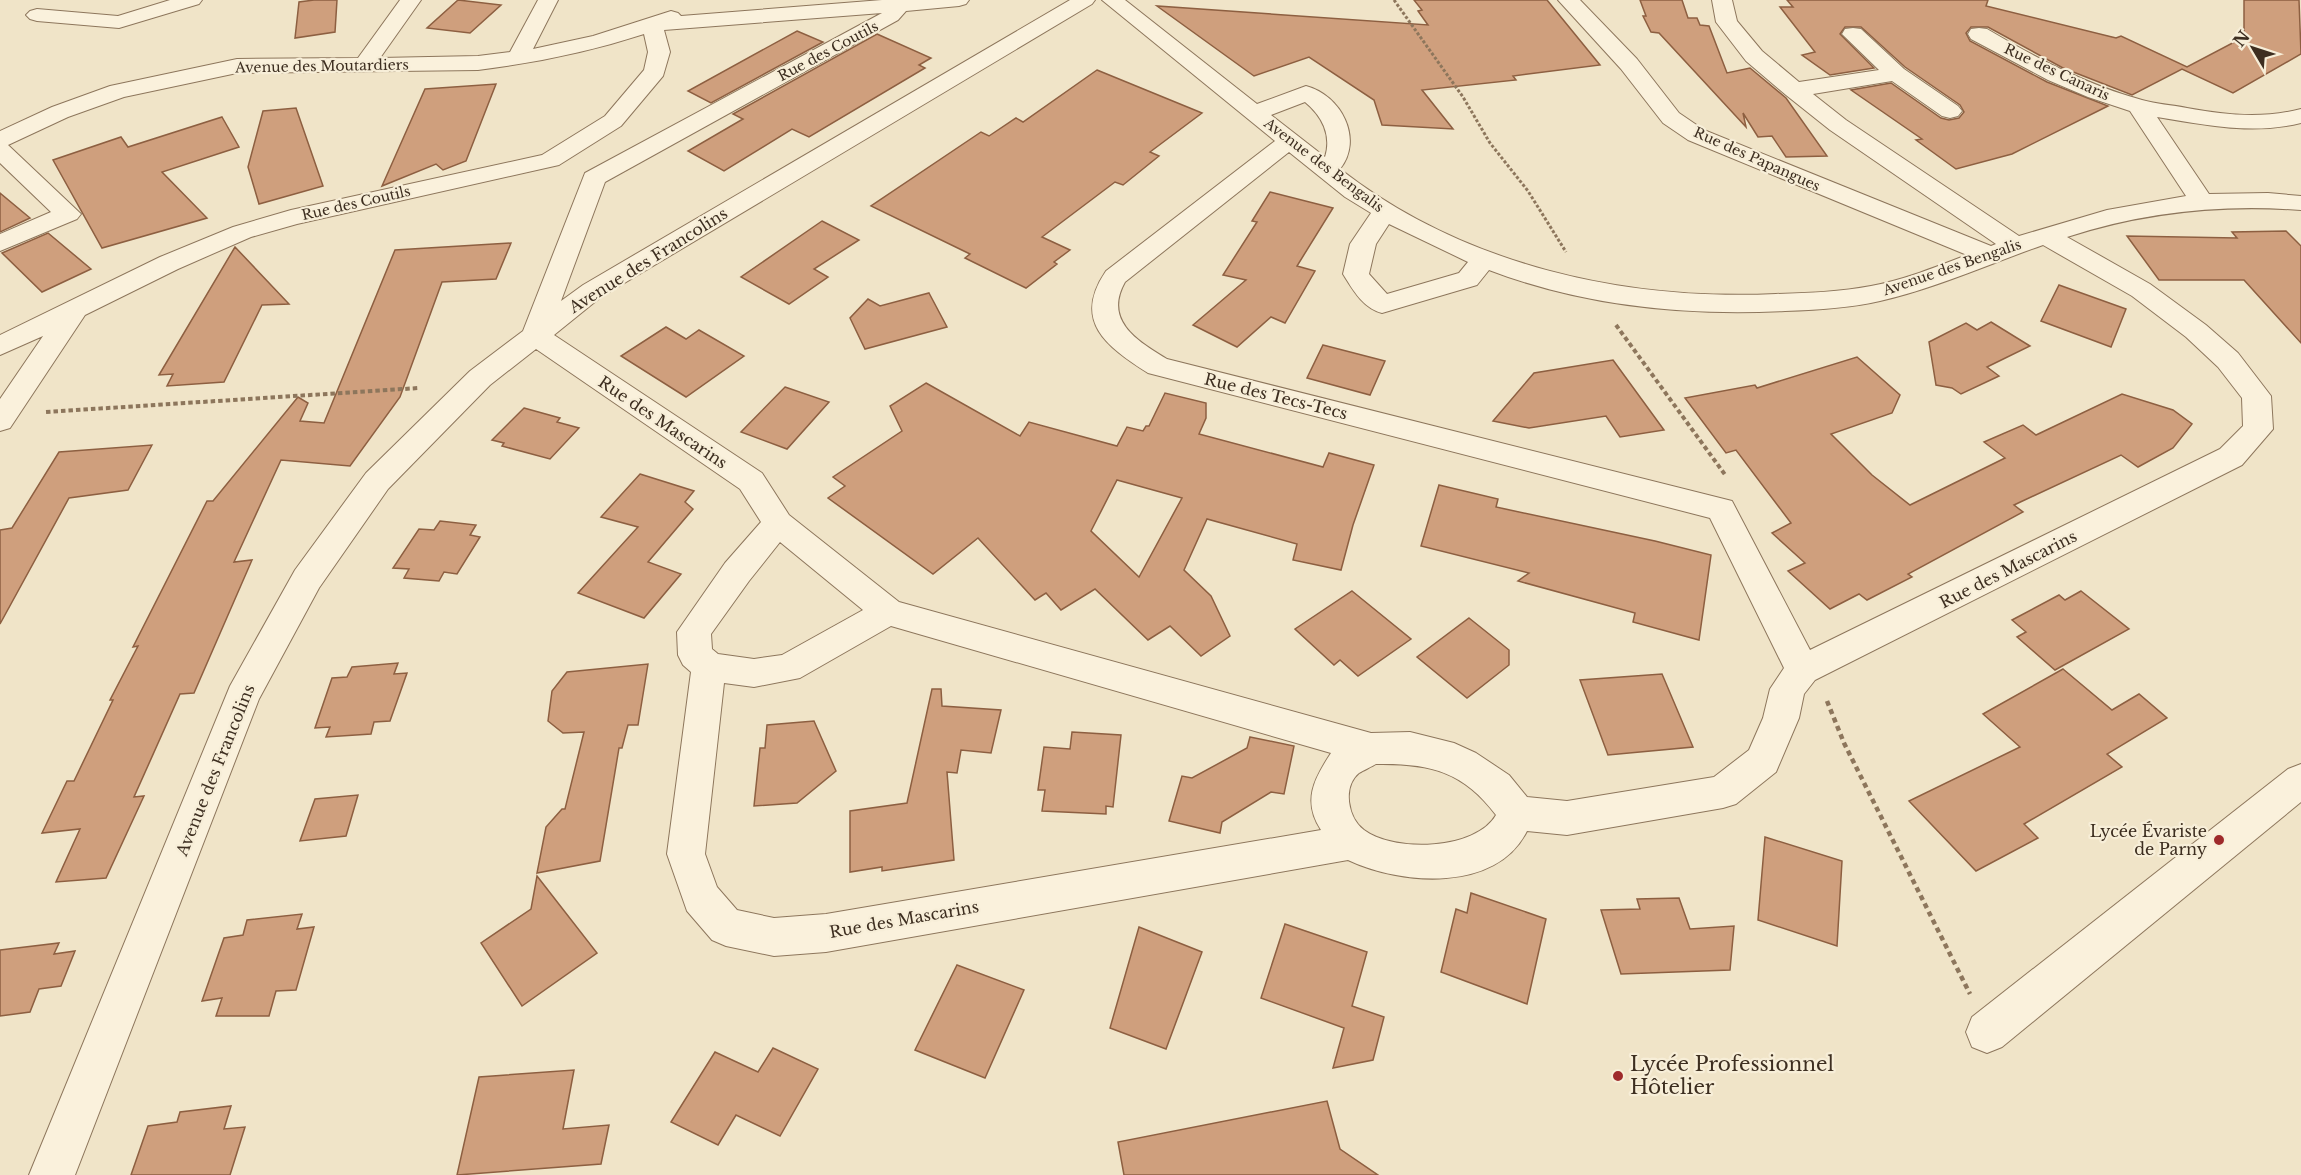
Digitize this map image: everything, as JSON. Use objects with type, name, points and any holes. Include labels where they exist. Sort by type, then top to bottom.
[{"type":"street","points":[[60,0],[37,15],[119,22],[192,0]]},
{"type":"street","points":[[364,65],[411,0]]},
{"type":"street","points":[[517,59],[548,0]]},
{"type":"street","name":"Avenue des Moutardiers","points":[[0,140],[60,112],[118,91],[178,77],[237,66],[478,63],[517,59],[599,42],[652,25],[712,0]]},
{"type":"street","points":[[900,5],[959,0]]},
{"type":"street","name":"Avenue des Francolins","points":[[52,1175],[242,696],[307,579],[377,481],[473,385],[592,291],[1085,0]]},
{"type":"street","name":"Avenue des Bengalis","points":[[1112,0],[1289,141],[1384,212],[1416,230],[1483,260],[1518,273],[1590,290],[1655,300],[1727,306],[1827,300],[1892,290],[2031,241],[2142,209],[2201,200],[2301,203]]},
{"type":"street","name":"Rue des Papangues","points":[[1568,0],[1629,64],[1671,118],[1696,135],[1991,256]]},
{"type":"street","points":[[1722,0],[1727,22],[1755,56],[1838,125],[2031,241]]},
{"type":"street","name":"Avenue des Moutardiers","points":[[652,25],[900,5]]},
{"type":"street","name":"Rue des Coutils","points":[[594,178],[891,16],[900,5]]},
{"type":"street","name":"Rue des Coutils","points":[[5,336],[75,309],[170,263],[242,232],[291,218],[550,160],[613,121],[654,71],[659,52],[652,25]]},
{"type":"street","points":[[1853,34],[1896,74],[1950,111]]},
{"type":"street","name":"Rue des Canaris","points":[[1979,34],[2058,76],[2138,106],[2209,120],[2238,122],[2268,122],[2301,116]]},
{"type":"street","points":[[1794,90],[1896,74]]},
{"type":"street","points":[[1255,112],[1306,93],[1318,99],[1340,133],[1338,154],[1327,170]]},
{"type":"street","points":[[2138,106],[2201,200]]},
{"type":"street","name":"Rue des Tecs-Tecs","points":[[1289,141],[1115,277],[1105,295],[1106,314],[1113,332],[1131,349],[1158,366],[1721,509],[1803,670]]},
{"type":"street","points":[[0,150],[68,214],[0,243]]},
{"type":"street","points":[[535,335],[594,178],[550,160]]},
{"type":"street","points":[[1384,212],[1363,244],[1356,274],[1366,289],[1382,304],[1468,279],[1483,260]]},
{"type":"street","name":"Rue des Mascarins","points":[[535,335],[751,481],[778,523],[888,612],[1371,749],[1410,748],[1441,754],[1463,764],[1496,786],[1517,813],[1567,818],[1722,792],[1763,761],[1781,717],[1788,689],[1803,670],[2231,457],[2258,429],[2256,396],[2228,360],[2196,331],[2141,290],[2031,241]]},
{"type":"street","points":[[4,414],[75,309]]},
{"type":"street","points":[[0,374],[12,375],[17,385],[4,414]]},
{"type":"street","points":[[778,523],[736,572],[694,632],[695,655],[709,667],[754,673],[788,668],[888,612]]},
{"type":"street","name":"Rue des Mascarins","points":[[709,667],[686,854],[701,898],[726,927],[774,937],[826,933],[1350,842],[1330,812],[1331,785],[1345,763],[1371,749]]},
{"type":"street","points":[[1987,1032],[2301,780]]},
{"type":"street","points":[[1350,842],[1378,855],[1412,862],[1448,860],[1479,852],[1502,840],[1517,813]]},
{"type":"path","points":[[1394,0],[1463,97],[1490,143],[1528,191],[1590,290]]},
{"type":"path","points":[[4,414],[473,385]]},
{"type":"building","points":[[337,0],[335,32],[295,38],[299,2]]},
{"type":"building","points":[[458,0],[501,5],[470,33],[427,28]]},
{"type":"building","points":[[1414,0],[1547,0],[1600,65],[1513,76],[1516,80],[1422,90],[1453,129],[1382,125],[1374,100],[1309,57],[1254,76],[1157,6],[1428,25],[1418,11],[1422,10]]},
{"type":"building","points":[[1640,0],[1682,0],[1688,18],[1697,18],[1700,25],[1709,26],[1727,73],[1750,68],[1786,98],[1827,156],[1786,157],[1772,136],[1758,137],[1743,113],[1746,127],[1659,33],[1651,32],[1643,16],[1646,16]]},
{"type":"building","points":[[1787,0],[1988,0],[1986,6],[2116,38],[2121,36],[2187,67],[2244,37],[2244,0],[2299,0],[2301,54],[2233,93],[2182,69],[2132,95],[2063,68],[1988,27],[1971,27],[1966,33],[1970,41],[2047,82],[2108,106],[2012,154],[1956,169],[1916,140],[1922,139],[1851,90],[1891,83],[1941,118],[1949,120],[1959,118],[1964,112],[1960,105],[1905,67],[1861,27],[1845,27],[1840,34],[1874,68],[1830,75],[1802,55],[1815,52],[1780,7],[1793,7]]},
{"type":"building","points":[[797,31],[823,42],[711,103],[688,91]]},
{"type":"building","points":[[877,34],[931,58],[919,65],[925,68],[809,137],[792,129],[724,171],[688,151],[743,119],[733,114]]},
{"type":"building","points":[[1097,70],[1202,113],[1150,152],[1159,156],[1123,185],[1115,182],[1042,237],[1070,250],[1054,262],[1057,264],[1026,288],[965,258],[970,254],[871,206],[981,132],[989,136],[1016,118],[1023,122]]},
{"type":"building","points":[[496,84],[466,161],[443,170],[436,164],[382,186],[425,89]]},
{"type":"building","points":[[296,108],[323,186],[259,204],[248,167],[263,111]]},
{"type":"building","points":[[222,117],[239,147],[162,172],[207,218],[102,248],[53,160],[121,137],[128,147]]},
{"type":"building","points":[[1270,192],[1333,208],[1297,266],[1315,271],[1285,323],[1271,317],[1237,347],[1193,325],[1246,280],[1223,275],[1257,222],[1252,221]]},
{"type":"building","points":[[0,193],[30,218],[0,232]]},
{"type":"building","points":[[822,221],[859,240],[814,269],[828,277],[789,304],[741,277]]},
{"type":"building","points":[[2286,231],[2301,246],[2301,343],[2244,280],[2159,280],[2127,236],[2237,238],[2232,232]]},
{"type":"building","points":[[48,233],[91,269],[42,292],[2,253]]},
{"type":"building","points":[[511,243],[496,279],[442,282],[400,397],[350,466],[281,460],[234,562],[252,560],[194,693],[180,694],[134,797],[144,796],[106,878],[56,882],[80,829],[42,833],[67,781],[74,781],[113,700],[110,700],[138,646],[133,647],[207,501],[213,501],[298,397],[308,403],[300,421],[324,423],[395,250]]},
{"type":"building","points":[[235,247],[289,304],[262,305],[224,382],[167,386],[173,374],[159,375]]},
{"type":"building","points":[[2059,285],[2126,309],[2111,347],[2041,321]]},
{"type":"building","points":[[929,293],[947,327],[865,349],[850,318],[868,299],[880,306]]},
{"type":"building","points":[[1991,322],[2030,346],[1987,367],[1999,376],[1961,394],[1952,388],[1936,385],[1929,342],[1966,323],[1977,330]]},
{"type":"building","points":[[666,327],[686,339],[699,330],[744,356],[686,397],[621,356]]},
{"type":"building","points":[[1323,345],[1385,361],[1370,395],[1307,378]]},
{"type":"building","points":[[1857,357],[1900,395],[1892,413],[1831,434],[1872,475],[1910,505],[2005,458],[1984,442],[2023,425],[2036,435],[2122,394],[2173,410],[2192,424],[2173,448],[2138,467],[2121,455],[2014,505],[2023,512],[1908,574],[1912,577],[1867,600],[1859,594],[1830,609],[1788,571],[1805,563],[1772,533],[1791,523],[1736,450],[1726,453],[1685,398],[1755,385],[1757,388]]},
{"type":"building","points":[[1613,360],[1664,430],[1620,437],[1606,416],[1529,428],[1493,421],[1534,373]]},
{"type":"building","points":[[926,383],[1020,436],[1029,422],[1117,446],[1127,427],[1143,431],[1146,426],[1149,426],[1165,393],[1206,403],[1206,418],[1199,434],[1323,467],[1329,453],[1374,465],[1353,525],[1341,570],[1293,560],[1297,544],[1207,519],[1184,570],[1211,596],[1230,636],[1201,656],[1170,626],[1148,640],[1095,589],[1061,610],[1046,593],[1035,600],[978,538],[933,574],[828,498],[845,486],[833,477],[902,431],[890,406]],"holes":[[[1117,480],[1182,498],[1139,577],[1091,531]]]},
{"type":"building","points":[[785,387],[829,402],[787,449],[741,432]]},
{"type":"building","points":[[524,408],[560,418],[557,422],[579,428],[550,459],[502,446],[504,443],[492,440]]},
{"type":"building","points":[[152,445],[128,490],[69,498],[0,624],[0,530],[12,528],[59,452]]},
{"type":"building","points":[[640,474],[694,491],[685,502],[693,509],[648,562],[681,574],[644,618],[578,593],[638,527],[601,517]]},
{"type":"building","points":[[1439,485],[1498,499],[1496,507],[1711,555],[1699,640],[1633,622],[1635,613],[1518,581],[1529,573],[1421,546]]},
{"type":"building","points":[[440,521],[476,525],[470,535],[480,537],[457,574],[444,572],[439,581],[404,578],[409,569],[393,568],[419,529],[434,530]]},
{"type":"building","points":[[1352,591],[1411,639],[1358,676],[1340,660],[1334,665],[1295,629]]},
{"type":"building","points":[[2081,591],[2129,629],[2055,670],[2017,637],[2026,632],[2012,620],[2059,595],[2065,600]]},
{"type":"building","points":[[1469,618],[1509,650],[1509,665],[1467,698],[1417,657]]},
{"type":"building","points":[[398,663],[394,674],[407,673],[390,721],[374,722],[371,734],[326,737],[330,727],[315,728],[332,678],[347,677],[352,667]]},
{"type":"building","points":[[648,664],[638,725],[628,725],[622,748],[619,748],[600,861],[537,873],[546,827],[562,809],[565,809],[584,732],[563,733],[548,721],[552,691],[567,672]]},
{"type":"building","points":[[2063,669],[2112,710],[2139,694],[2167,718],[2107,754],[2122,767],[2024,824],[2038,838],[1976,871],[1909,801],[2020,747],[1983,714]]},
{"type":"building","points":[[1662,674],[1693,747],[1608,755],[1580,680]]},
{"type":"building","points":[[932,689],[941,689],[942,706],[1001,710],[991,753],[961,750],[957,773],[947,772],[954,860],[882,871],[882,867],[850,872],[850,811],[907,803]]},
{"type":"building","points":[[814,721],[836,771],[797,803],[754,806],[760,748],[765,748],[767,725]]},
{"type":"building","points":[[1072,732],[1121,735],[1113,807],[1106,806],[1106,814],[1042,811],[1045,790],[1038,790],[1044,747],[1070,749]]},
{"type":"building","points":[[1250,737],[1294,746],[1284,794],[1271,792],[1222,822],[1220,833],[1169,821],[1182,776],[1192,778],[1247,748]]},
{"type":"building","points":[[358,795],[346,836],[300,841],[315,799]]},
{"type":"building","points":[[1765,837],[1842,861],[1837,946],[1758,920]]},
{"type":"building","points":[[537,876],[597,953],[522,1006],[481,943],[531,909]]},
{"type":"building","points":[[1471,893],[1546,919],[1527,1004],[1441,972],[1456,909],[1467,913]]},
{"type":"building","points":[[1679,898],[1690,929],[1734,926],[1730,970],[1621,974],[1601,910],[1640,909],[1637,899]]},
{"type":"building","points":[[302,914],[297,929],[314,927],[296,990],[276,991],[269,1016],[216,1016],[222,998],[202,1001],[224,938],[243,935],[247,920]]},
{"type":"building","points":[[1285,924],[1367,952],[1352,1006],[1384,1017],[1373,1060],[1333,1068],[1344,1028],[1261,998]]},
{"type":"building","points":[[1139,927],[1202,952],[1166,1049],[1110,1028]]},
{"type":"building","points":[[59,943],[54,954],[75,951],[61,986],[39,989],[30,1012],[0,1016],[0,950]]},
{"type":"building","points":[[957,965],[1024,990],[985,1078],[915,1050]]},
{"type":"building","points":[[773,1048],[818,1069],[780,1136],[736,1115],[718,1145],[671,1122],[715,1052],[758,1072]]},
{"type":"building","points":[[574,1070],[563,1129],[609,1125],[601,1164],[457,1175],[479,1077]]},
{"type":"building","points":[[1327,1101],[1340,1149],[1378,1175],[1124,1175],[1118,1142]]},
{"type":"building","points":[[231,1106],[224,1129],[245,1127],[230,1175],[131,1175],[148,1126],[177,1122],[180,1112]]},
{"type":"place","name":"Lycée Évariste de Parny","points":[[2219,840]]},
{"type":"place","name":"Lycée Professionnel Hôtelier","points":[[1618,1076]]}]
